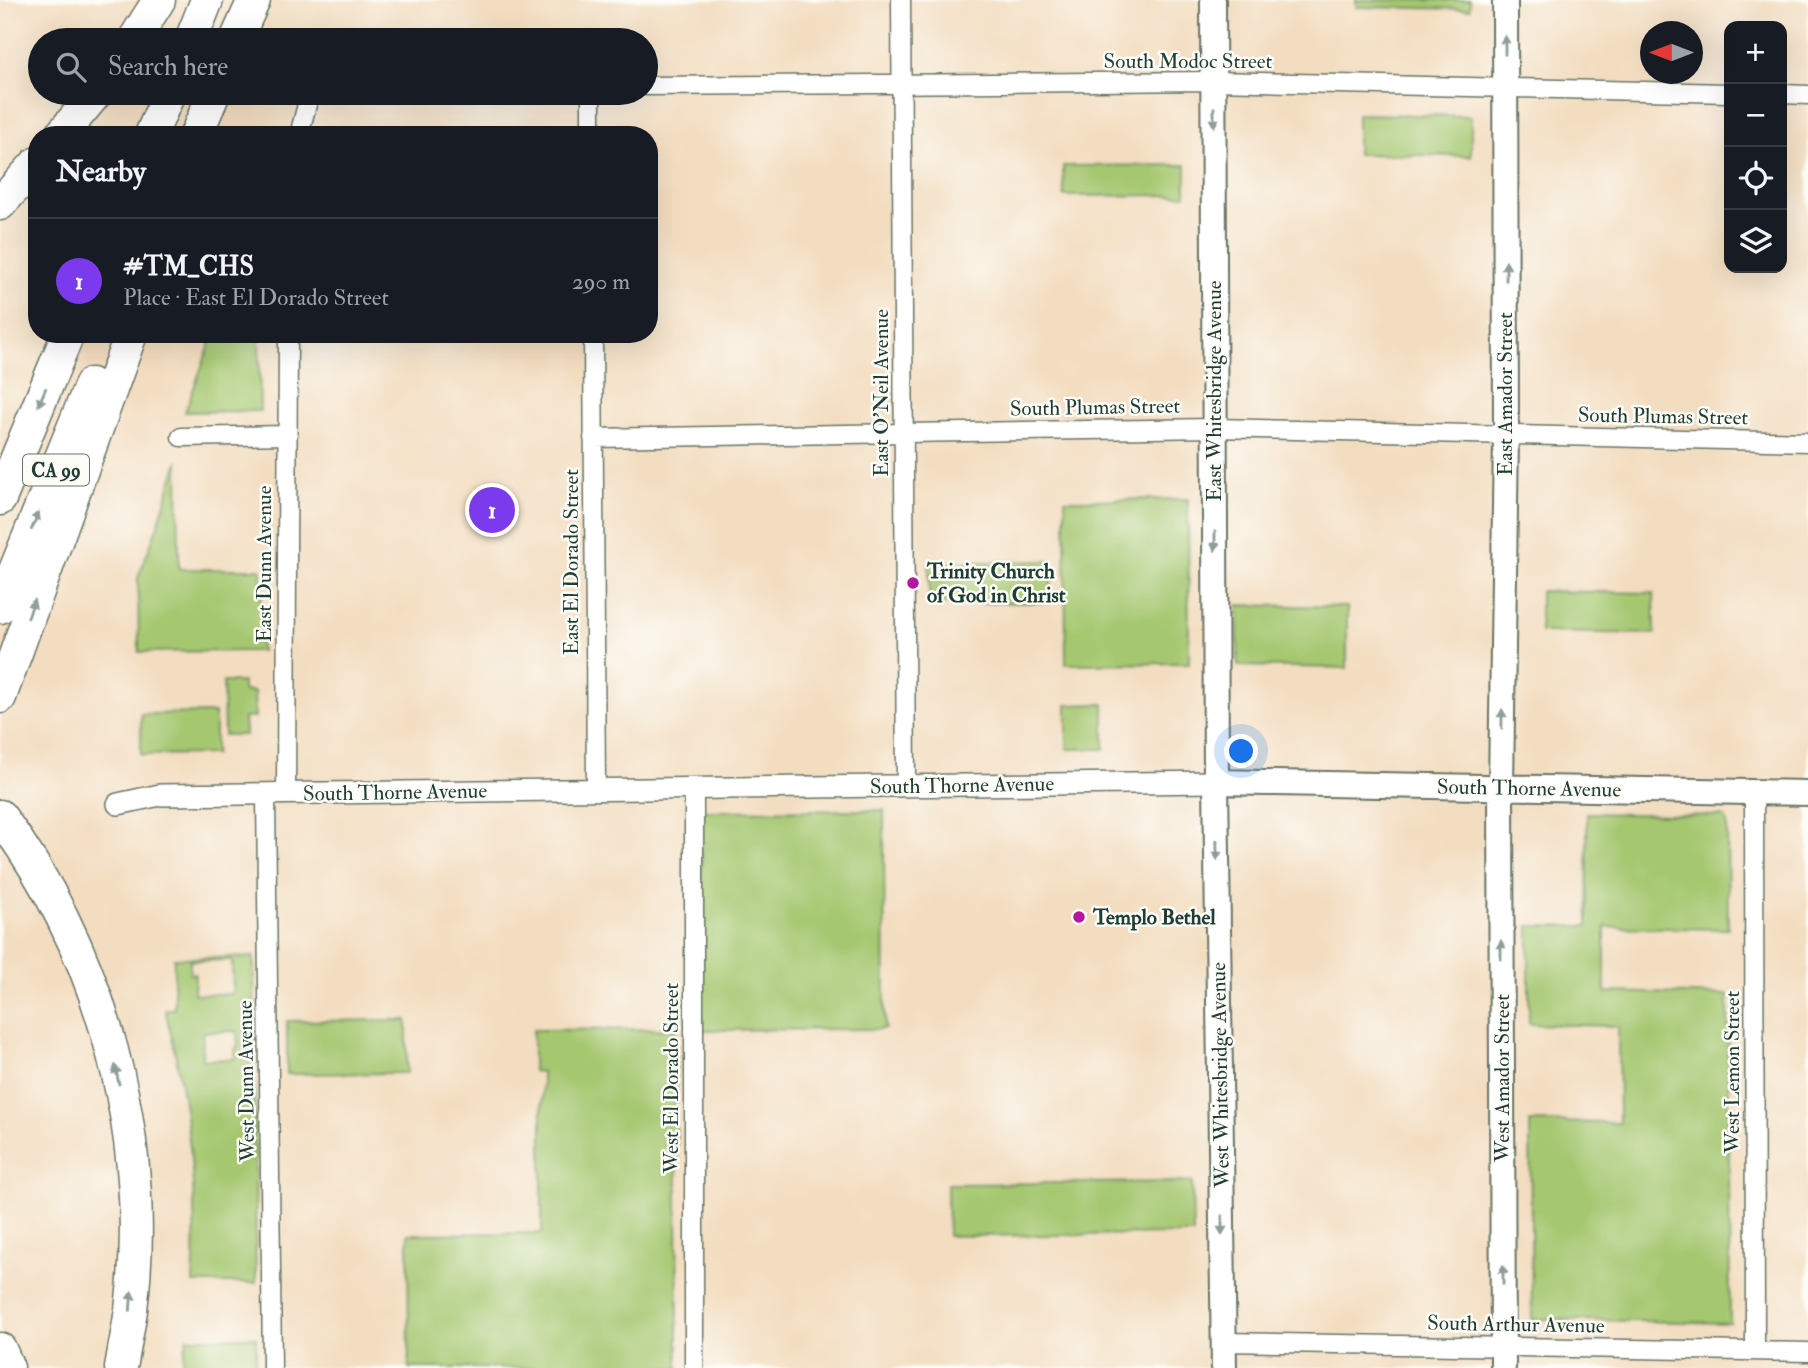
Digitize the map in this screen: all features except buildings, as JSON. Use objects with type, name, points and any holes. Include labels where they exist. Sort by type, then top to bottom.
[{"type":"highway","points":[[142,28],[159,0]]},
{"type":"highway","points":[[196,28],[207,0]]},
{"type":"highway","points":[[243,28],[254,0]]},
{"type":"highway","points":[[62,126],[85,105]]},
{"type":"highway","points":[[69,126],[86,105]]},
{"type":"highway","points":[[155,126],[164,105]]},
{"type":"highway","points":[[200,126],[209,105]]},
{"type":"highway","points":[[208,126],[216,105]]},
{"type":"highway","points":[[0,184],[28,158]]},
{"type":"highway","points":[[0,204],[28,173]]},
{"type":"highway","name":"CA 99","points":[[0,499],[64,343]]},
{"type":"highway","name":"CA 99","points":[[0,607],[107,343]]},
{"type":"highway","points":[[0,697],[128,343]]},
{"type":"highway","points":[[0,816],[30,860],[63,920],[88,974],[117,1071],[133,1182],[135,1246],[131,1310],[121,1368]]},
{"type":"highway","points":[[0,1349],[8,1368]]},
{"type":"main road","name":"East Whitesbridge Avenue","points":[[1213,0],[1216,782]]},
{"type":"main road","name":"East Amador Street","points":[[1501,787],[1506,435],[1505,0]]},
{"type":"main road","name":"South Thorne Avenue","points":[[1216,782],[1808,793]]},
{"type":"main road","name":"West Whitesbridge Avenue","points":[[1216,782],[1224,1368]]},
{"type":"main road","name":"West Amador Street","points":[[1501,787],[1503,1357]]},
{"type":"street","name":"East O'Neil Avenue","points":[[901,0],[906,786]]},
{"type":"street","name":"South Modoc Street","points":[[658,86],[1213,81],[1724,93]]},
{"type":"street","points":[[1787,94],[1808,95]]},
{"type":"street","points":[[301,126],[307,105]]},
{"type":"street","points":[[591,105],[591,126]]},
{"type":"street","name":"East Dunn Avenue","points":[[276,793],[288,435],[288,343]]},
{"type":"street","name":"East El Dorado Street","points":[[593,343],[596,789]]},
{"type":"street","name":"South Plumas Street","points":[[593,438],[1214,428],[1808,442]]},
{"type":"street","points":[[181,437],[288,435]]},
{"type":"street","name":"South Thorne Avenue","points":[[118,804],[160,795],[1216,782]]},
{"type":"street","name":"West El Dorado Street","points":[[694,788],[694,1368]]},
{"type":"street","name":"West Lemon Street","points":[[1754,792],[1755,1351]]},
{"type":"street","name":"West Dunn Avenue","points":[[272,1368],[276,793]]},
{"type":"street","name":"South Arthur Avenue","points":[[1224,1342],[1503,1357],[1808,1352]]},
{"type":"green space","points":[[1356,0],[1470,0],[1470,9],[1356,7]]},
{"type":"green space","points":[[1357,114],[1471,116],[1471,156],[1357,154]]},
{"type":"green space","points":[[1186,165],[1186,195],[1064,196],[1063,166]]},
{"type":"green space","points":[[211,343],[259,343],[260,411],[185,412]]},
{"type":"green space","points":[[178,461],[179,569],[261,569],[261,651],[139,652],[138,578]]},
{"type":"green space","points":[[1188,499],[1189,663],[1066,664],[1065,500]]},
{"type":"green space","points":[[1051,561],[1051,602],[929,604],[929,563]]},
{"type":"green space","points":[[1540,591],[1654,593],[1655,634],[1540,632]]},
{"type":"green space","points":[[1238,605],[1347,607],[1347,668],[1238,666]]},
{"type":"green space","points":[[223,682],[243,682],[243,691],[254,692],[255,717],[244,718],[245,735],[224,735]]},
{"type":"green space","points":[[1104,704],[1104,749],[1067,749],[1067,705]]},
{"type":"green space","points":[[215,713],[215,754],[141,755],[141,714]]},
{"type":"green space","points":[[884,810],[885,1029],[701,1030],[702,811]]},
{"type":"green space","points":[[1587,813],[1721,816],[1725,817],[1727,822],[1728,929],[1605,927],[1605,992],[1728,995],[1730,1323],[1532,1319],[1530,1122],[1619,1123],[1618,1026],[1529,1024],[1529,926],[1588,926]]},
{"type":"green space","points":[[254,957],[256,1283],[193,1283],[194,1213],[190,1145],[180,1077],[165,1009],[174,1009],[174,958]],"holes":[[[232,960],[233,991],[230,994],[194,994],[195,973],[190,974],[190,961]],[[237,1031],[238,1046],[234,1059],[202,1060],[203,1032]]]},
{"type":"green space","points":[[407,1020],[407,1073],[287,1074],[287,1021]]},
{"type":"green space","points":[[676,1029],[678,1368],[409,1368],[408,1234],[542,1233],[542,1072],[533,1071],[533,1030]]},
{"type":"green space","points":[[1192,1182],[1193,1234],[948,1236],[947,1184]]},
{"type":"green space","points":[[256,1337],[256,1368],[182,1368],[187,1338]]},
{"type":"place","name":"#TM_CHS","points":[[492,510]]},
{"type":"place","name":"Trinity Church of God in Christ","points":[[913,583]]},
{"type":"place","name":"Templo Bethel","points":[[1079,917]]}]
